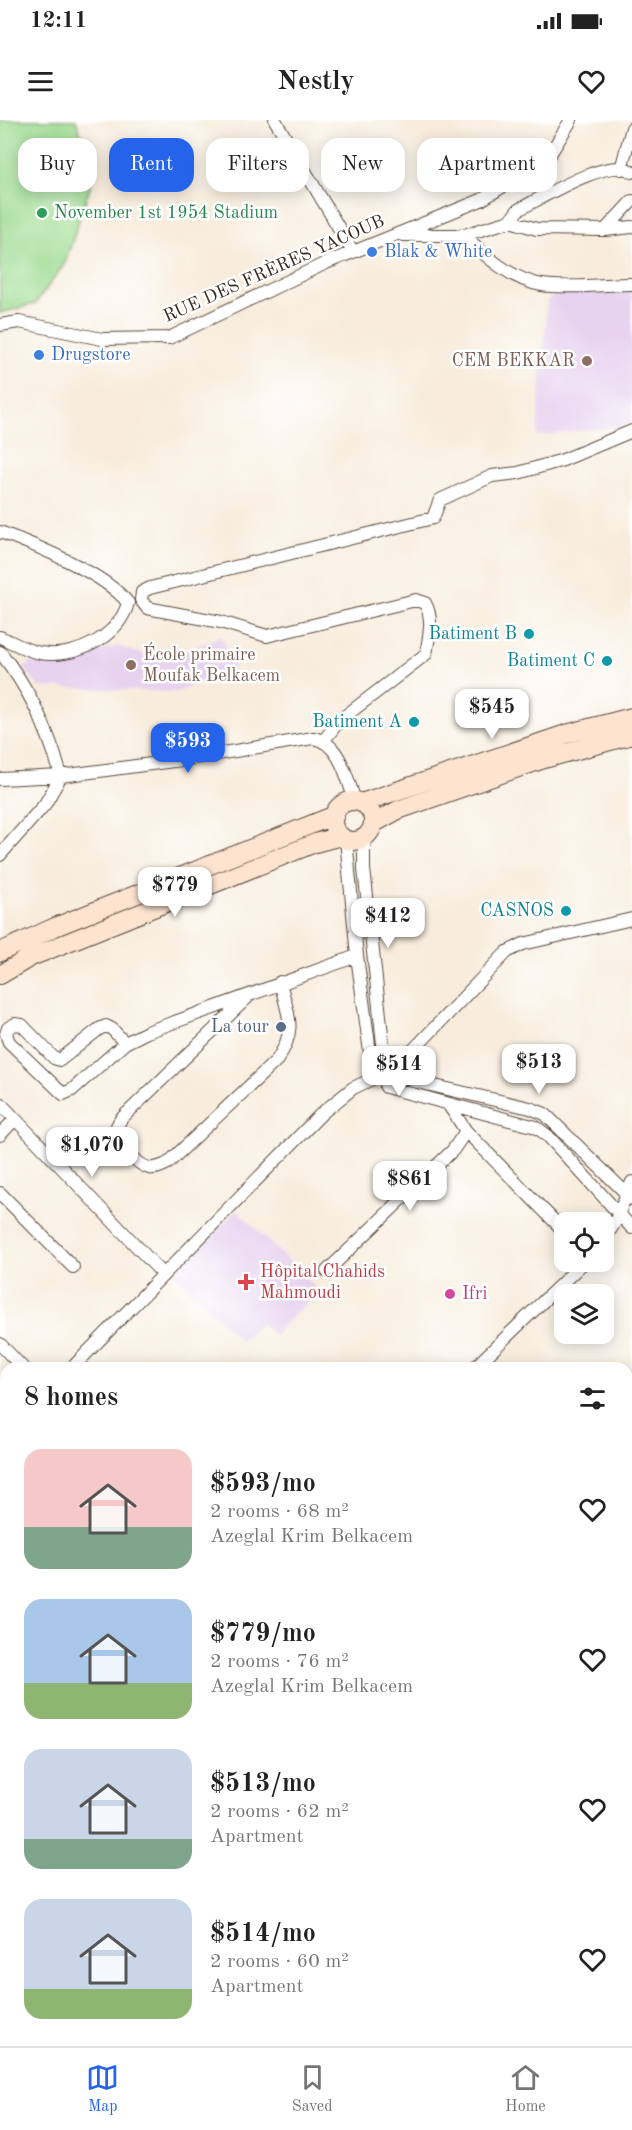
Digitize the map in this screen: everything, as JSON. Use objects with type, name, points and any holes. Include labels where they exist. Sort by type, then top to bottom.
[{"type":"main road","points":[[0,952],[55,927],[335,815],[343,805],[380,799],[555,738],[632,717]]},
{"type":"main road","points":[[0,975],[31,957],[315,843],[343,838],[357,840],[398,810],[544,759],[632,735]]},
{"type":"main road","points":[[358,802],[371,812],[368,831]]},
{"type":"main road","points":[[335,815],[334,826],[343,838]]},
{"type":"street","points":[[275,120],[353,252]]},
{"type":"street","name":"RUE DES FRÈRES YACOUB","points":[[0,325],[19,322],[102,339],[169,338],[353,252],[481,200],[547,159],[571,120]]},
{"type":"street","points":[[510,221],[518,210],[596,171],[626,170],[632,128]]},
{"type":"street","points":[[605,230],[632,201]]},
{"type":"street","points":[[395,235],[464,235],[510,221],[537,229],[605,230],[632,227]]},
{"type":"street","points":[[464,235],[482,253],[522,279],[543,285],[632,284]]},
{"type":"street","points":[[0,779],[61,776],[181,760],[289,741],[324,740],[340,720],[426,654],[430,624],[429,611],[424,603],[416,600],[267,636],[221,622],[147,608],[141,600],[142,592],[150,588],[433,518],[440,500],[492,476],[518,473],[563,460],[632,431]]},
{"type":"street","points":[[0,532],[25,541],[97,577],[120,592],[128,603]]},
{"type":"street","points":[[128,603],[141,600]]},
{"type":"street","points":[[0,637],[38,653],[60,654],[83,649],[113,628],[125,613],[128,603]]},
{"type":"street","points":[[0,652],[15,670],[37,709],[61,776],[45,804],[0,855]]},
{"type":"street","points":[[324,740],[339,758],[358,802]]},
{"type":"street","points":[[368,831],[366,880],[393,1082],[386,1087]]},
{"type":"street","points":[[343,838],[371,1074],[379,1087],[536,1127],[548,1136],[632,1228]]},
{"type":"street","points":[[391,1069],[507,952],[523,944],[632,919]]},
{"type":"street","points":[[124,1043],[112,1029],[105,1026],[60,1060],[54,1058],[22,1024],[15,1024],[8,1028],[6,1035],[9,1041],[63,1094],[72,1090],[124,1043],[147,1032],[279,982],[357,956]]},
{"type":"street","points":[[253,992],[121,1119],[117,1126],[121,1142],[143,1165],[157,1168],[168,1163],[277,1060],[291,1029],[279,982]]},
{"type":"street","points":[[78,1362],[322,1113],[371,1074],[378,1063],[413,1081],[530,1108],[544,1114],[630,1192],[614,1221]]},
{"type":"street","points":[[0,1103],[162,1274]]},
{"type":"street","points":[[448,1104],[466,1131],[554,1221]]},
{"type":"street","points":[[0,1135],[15,1119]]},
{"type":"street","points":[[327,1271],[453,1150],[466,1131]]},
{"type":"street","points":[[0,1193],[73,1267]]},
{"type":"street","points":[[480,1362],[574,1272]]},
{"type":"street","points":[[0,1344],[17,1362]]},
{"type":"shaded area","name":"CEM BEKKAR","points":[[569,287],[632,287],[632,422],[623,426],[537,436],[547,300]]},
{"type":"shaded area","name":"École primaire Moufak Belkacem","points":[[221,636],[235,667],[177,692],[39,687],[24,668],[36,658],[58,663],[117,646],[163,661]]},
{"type":"shaded area","name":"Hôpital Chahids Mahmoudi","points":[[237,1210],[319,1291],[274,1335],[261,1322],[241,1341],[174,1273]]},
{"type":"green space","name":"November 1st 1954 Stadium","points":[[0,120],[76,120],[80,133],[87,138],[18,138],[18,192],[88,192],[65,263],[35,304],[0,313]]},
{"type":"place","name":"November 1st 1954 Stadium","points":[[42,213]]},
{"type":"place","name":"Blak & White","points":[[372,252]]},
{"type":"place","name":"Drugstore","points":[[39,355]]},
{"type":"place","name":"CEM BEKKAR","points":[[587,361]]},
{"type":"place","name":"Batiment B","points":[[529,634]]},
{"type":"place","name":"Batiment C","points":[[607,661]]},
{"type":"place","name":"École primaire Moufak Belkacem","points":[[131,665]]},
{"type":"place","name":"Batiment A","points":[[414,722]]},
{"type":"place","name":"CASNOS","points":[[566,911]]},
{"type":"place","name":"La tour","points":[[281,1027]]},
{"type":"place","name":"Hôpital Chahids Mahmoudi","points":[[246,1282]]},
{"type":"place","name":"Ifri","points":[[450,1294]]}]
